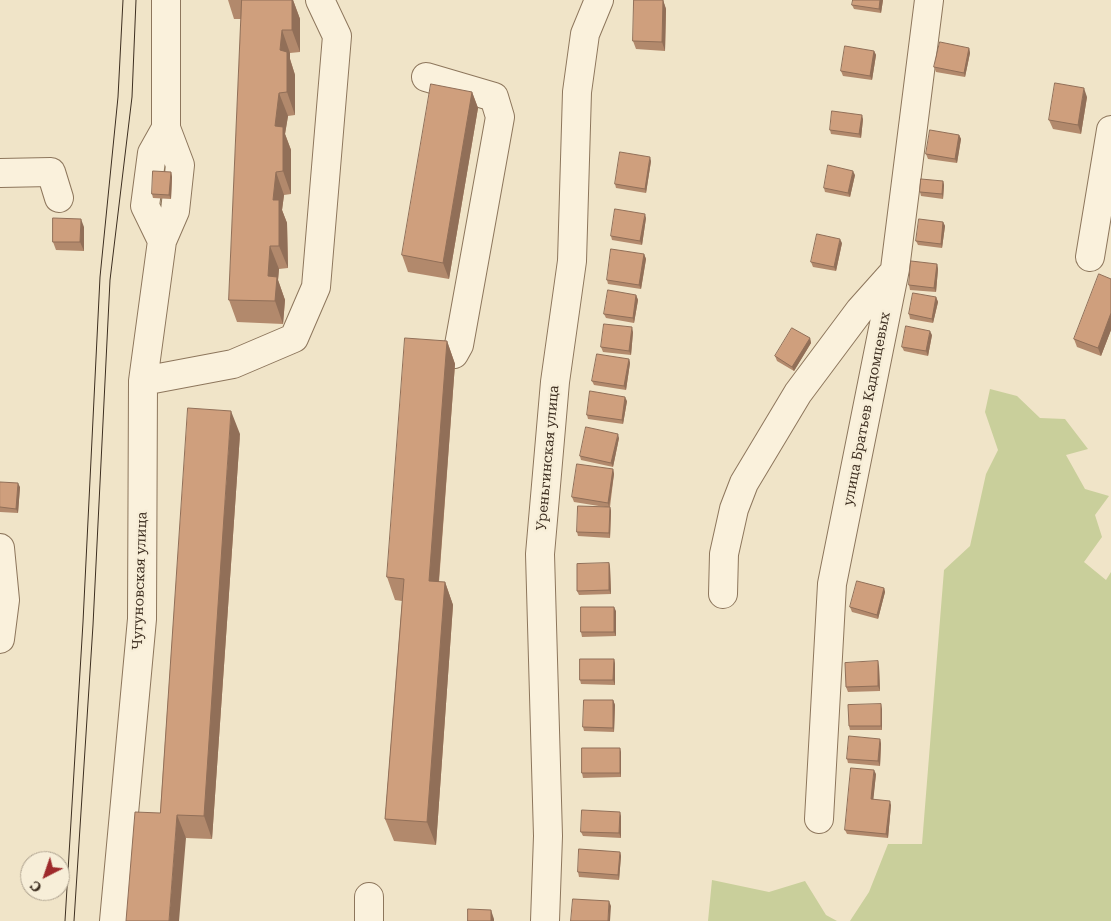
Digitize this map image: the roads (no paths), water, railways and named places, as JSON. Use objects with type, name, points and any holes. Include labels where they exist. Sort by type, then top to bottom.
[{"type":"street","name":"Чугуновская улица","points":[[114,921],[142,619],[144,381],[162,241],[145,206],[152,153],[166,128],[166,0]]},
{"type":"street","points":[[144,381],[233,364],[294,338],[316,286],[337,36],[320,0]]},
{"type":"street","name":"Уреньгинская улица","points":[[545,921],[548,836],[540,554],[555,382],[572,261],[576,92],[584,34],[599,0]]},
{"type":"street","name":"улица Братьев Кадомцевых","points":[[819,819],[832,584],[895,270],[929,0]]},
{"type":"street","points":[[426,77],[494,96],[500,117],[459,345],[454,354]]},
{"type":"street","points":[[1090,257],[1111,130]]},
{"type":"street","points":[[0,173],[51,172],[59,198]]},
{"type":"street","points":[[723,594],[724,554],[734,509],[744,483],[798,393],[860,310],[879,291],[895,270]]},
{"type":"street","points":[[0,548],[5,600],[0,640]]},
{"type":"tram line","points":[[65,921],[83,622],[100,277],[118,97],[123,0]]},
{"type":"tram line","points":[[74,921],[93,625],[110,280],[132,97],[136,0]]}]
